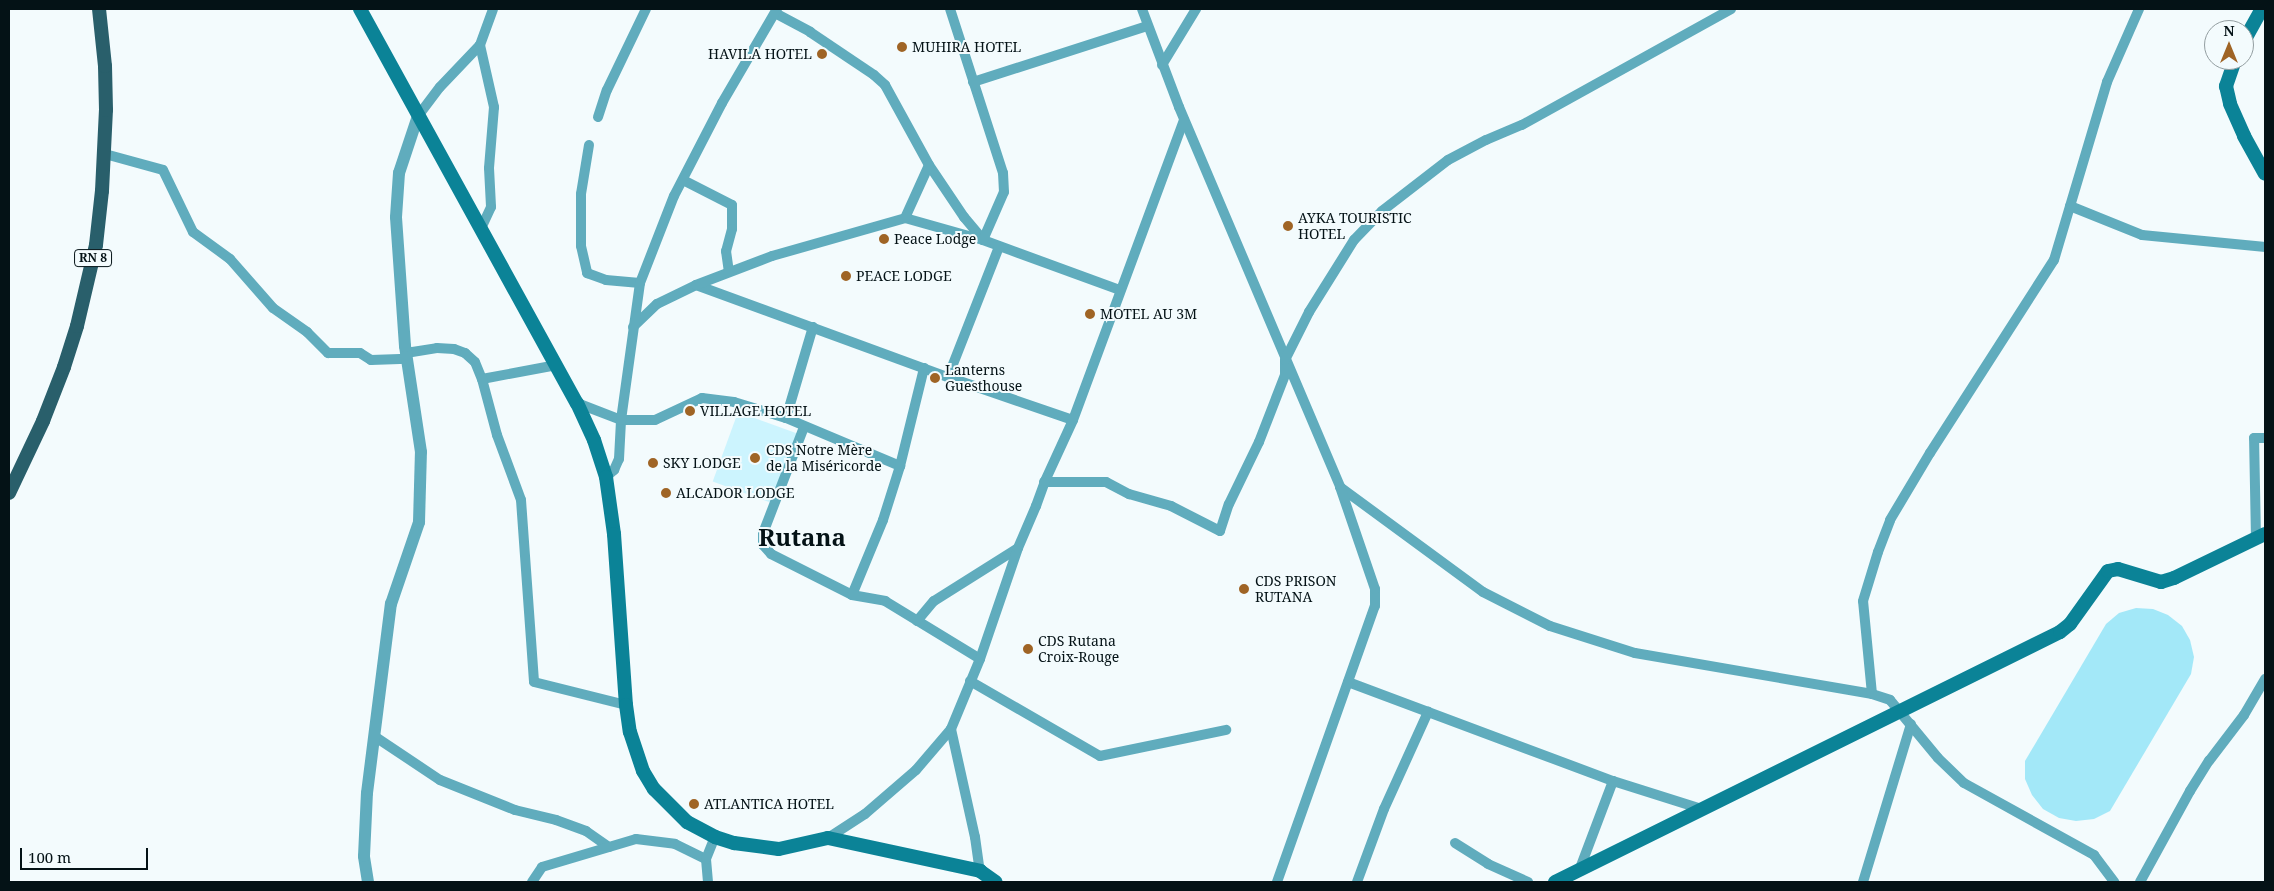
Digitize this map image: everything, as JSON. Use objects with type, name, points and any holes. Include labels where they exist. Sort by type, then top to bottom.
[{"type":"main road","name":"RN 8","points":[[9,493],[43,421],[78,326],[96,245],[105,154],[105,66],[99,9]]},
{"type":"main road","points":[[360,9],[577,403],[594,440],[606,478],[614,534],[626,705],[636,754],[654,789],[687,822],[715,837],[760,848],[779,849],[828,838],[980,871],[996,882]]},
{"type":"main road","points":[[2254,23],[2262,9]]},
{"type":"main road","points":[[2232,70],[2226,86],[2230,104],[2244,136],[2265,174]]},
{"type":"main road","points":[[1555,882],[2060,632],[2070,624],[2108,571],[2118,569],[2161,582],[2174,578],[2261,537]]},
{"type":"street","points":[[368,882],[364,856],[367,793],[391,604],[419,522],[421,452],[407,356],[396,217],[399,173],[418,116],[440,88],[480,45],[493,9]]},
{"type":"street","points":[[598,117],[607,90],[646,9]]},
{"type":"street","points":[[950,9],[1003,173],[1004,192],[983,240]]},
{"type":"street","points":[[1142,9],[1184,120],[1340,487],[1375,589],[1375,606],[1277,882]]},
{"type":"street","points":[[1162,66],[1196,9]]},
{"type":"street","points":[[1044,482],[1106,482],[1129,494],[1171,506],[1220,531],[1229,504],[1259,442],[1285,375],[1285,360],[1309,312],[1354,240],[1382,211],[1448,160],[1486,140],[1522,125],[1730,9]]},
{"type":"street","points":[[1872,694],[1863,601],[1890,520],[1930,453],[2054,260],[2107,82],[2140,9]]},
{"type":"street","points":[[606,478],[614,470],[620,459],[621,420],[640,283],[683,180],[722,103],[776,11],[874,75],[885,86],[929,165],[964,217],[983,240]]},
{"type":"street","points":[[973,82],[1147,26]]},
{"type":"street","points":[[480,45],[494,107],[489,168],[491,207],[481,228]]},
{"type":"street","points":[[828,838],[865,814],[916,770],[951,729],[980,660],[1018,548],[1044,482],[1073,420],[1184,120]]},
{"type":"street","points":[[589,145],[581,194],[581,246],[587,273],[606,280],[640,283]]},
{"type":"street","points":[[105,154],[163,170],[193,232],[230,259],[274,308],[307,332],[328,353],[360,352],[371,360],[407,356],[437,348],[454,349],[466,354],[475,362],[482,379],[497,435],[522,500],[534,682],[626,705]]},
{"type":"street","points":[[905,218],[929,165]]},
{"type":"street","points":[[683,180],[732,205],[732,228],[726,251],[729,272]]},
{"type":"street","points":[[2070,206],[2142,235],[2265,247]]},
{"type":"street","points":[[633,327],[658,304],[696,285],[772,256],[905,218],[983,240],[1120,290]]},
{"type":"street","points":[[948,377],[999,247]]},
{"type":"street","points":[[696,285],[948,377],[1073,420]]},
{"type":"street","points":[[786,418],[813,327]]},
{"type":"street","points":[[482,379],[556,365]]},
{"type":"street","points":[[852,595],[883,520],[900,466],[924,368]]},
{"type":"street","points":[[577,403],[621,420],[654,420],[702,398],[734,402],[786,418],[900,466]]},
{"type":"street","points":[[804,427],[763,533],[763,545],[771,554],[852,595],[885,601],[980,660]]},
{"type":"street","points":[[2261,537],[2254,438],[2265,438]]},
{"type":"street","points":[[1340,487],[1483,592],[1550,626],[1635,653],[1872,694],[1890,700],[1938,758],[1964,783],[2094,855],[2114,882]]},
{"type":"street","points":[[917,621],[934,601],[1018,548]]},
{"type":"street","points":[[2140,882],[2190,791],[2244,715],[2265,679]]},
{"type":"street","points":[[970,682],[1100,756],[1226,730]]},
{"type":"street","points":[[1348,682],[1613,781],[1702,809]]},
{"type":"street","points":[[1357,882],[1384,809],[1428,712]]},
{"type":"street","points":[[1864,882],[1911,724]]},
{"type":"street","points":[[951,729],[975,837],[980,871]]},
{"type":"street","points":[[374,736],[440,780],[515,810],[556,820],[586,831],[609,847]]},
{"type":"street","points":[[1579,871],[1613,781]]},
{"type":"street","points":[[708,882],[706,859],[715,837]]},
{"type":"street","points":[[532,882],[542,867],[636,839],[675,844],[706,859]]},
{"type":"street","points":[[1455,844],[1488,864],[1528,882]]},
{"type":"shaded area","name":"CDS Notre Mère de la Miséricorde","points":[[738,412],[797,434],[772,503],[713,482]]},
{"type":"shaded area","points":[[2136,608],[2153,609],[2168,615],[2182,626],[2190,640],[2194,657],[2191,674],[2110,811],[2094,819],[2076,821],[2059,818],[2043,809],[2032,795],[2025,779],[2025,761],[2106,624],[2119,613]]},
{"type":"place","name":"MUHIRA HOTEL","points":[[902,47]]},
{"type":"place","name":"HAVILA HOTEL","points":[[822,54]]},
{"type":"place","name":"AYKA TOURISTIC HOTEL","points":[[1288,226]]},
{"type":"place","name":"Peace Lodge","points":[[884,239]]},
{"type":"place","name":"PEACE LODGE","points":[[846,276]]},
{"type":"place","name":"MOTEL AU 3M","points":[[1090,314]]},
{"type":"place","name":"Lanterns Guesthouse","points":[[935,378]]},
{"type":"place","name":"VILLAGE HOTEL","points":[[690,411]]},
{"type":"place","name":"CDS Notre Mère de la Miséricorde","points":[[755,458]]},
{"type":"place","name":"SKY LODGE","points":[[653,463]]},
{"type":"place","name":"ALCADOR LODGE","points":[[666,493]]},
{"type":"place","name":"CDS PRISON RUTANA","points":[[1244,589]]},
{"type":"place","name":"CDS Rutana Croix-Rouge","points":[[1028,649]]},
{"type":"place","name":"ATLANTICA HOTEL","points":[[694,804]]},
{"type":"district","name":"Rutana","points":[[802,537]]}]
